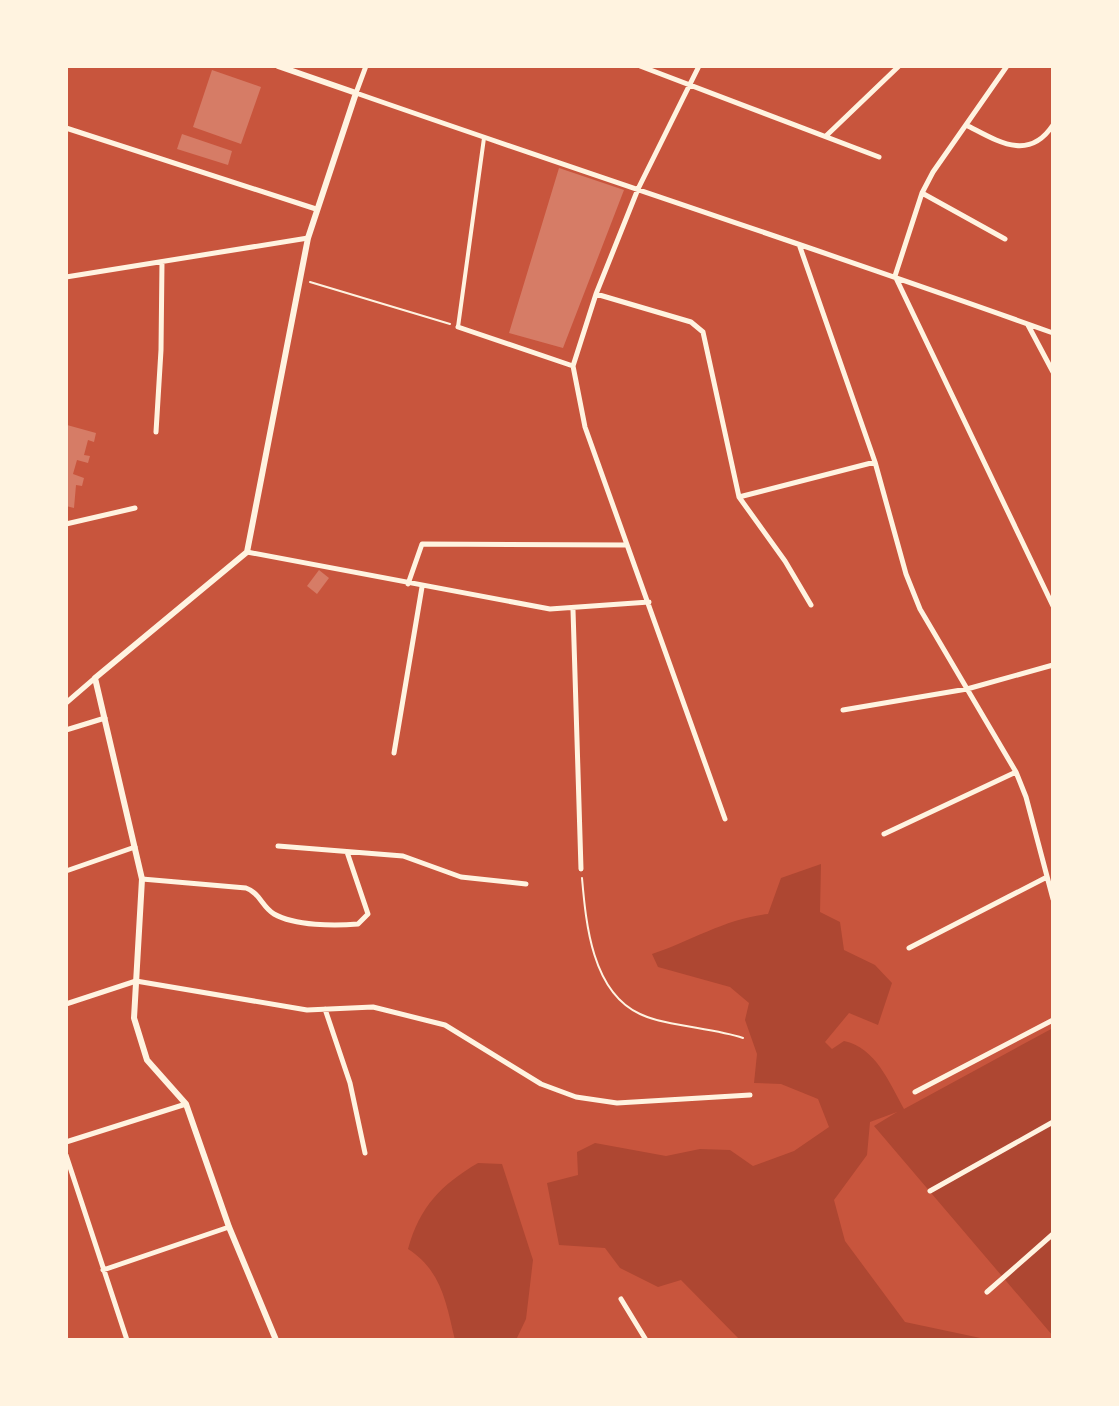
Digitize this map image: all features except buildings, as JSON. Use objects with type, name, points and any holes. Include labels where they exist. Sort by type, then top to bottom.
[{"type":"street","points":[[278,66],[895,276],[1053,333]]},
{"type":"street","points":[[66,703],[247,552],[308,238],[366,66]]},
{"type":"street","points":[[640,66],[879,157]]},
{"type":"street","points":[[699,66],[638,189],[596,294],[573,366],[585,427],[725,819]]},
{"type":"street","points":[[827,135],[899,66]]},
{"type":"street","points":[[1007,66],[922,193],[895,276],[1053,606]]},
{"type":"street","points":[[966,125],[1012,148],[1029,144],[1053,125]]},
{"type":"street","points":[[66,128],[316,209]]},
{"type":"street","points":[[484,138],[458,327],[573,366]]},
{"type":"street","points":[[922,193],[1005,239]]},
{"type":"street","points":[[66,277],[308,238]]},
{"type":"street","points":[[800,246],[875,462],[906,574],[920,609],[1016,772],[1053,899]]},
{"type":"street","points":[[156,432],[162,262]]},
{"type":"street","points":[[596,294],[691,322],[703,332],[739,497],[785,561],[811,605]]},
{"type":"street","points":[[1028,324],[1053,372]]},
{"type":"street","points":[[739,497],[875,462]]},
{"type":"street","points":[[66,524],[135,508]]},
{"type":"street","points":[[408,584],[422,544],[626,545]]},
{"type":"street","points":[[247,552],[422,587],[573,610],[649,602]]},
{"type":"street","points":[[394,753],[422,587]]},
{"type":"street","points":[[573,610],[581,869]]},
{"type":"street","points":[[843,710],[967,689],[1053,665]]},
{"type":"street","points":[[95,678],[142,879],[134,1018],[138,1040],[147,1060],[186,1104],[229,1227],[276,1340]]},
{"type":"street","points":[[66,730],[105,718]]},
{"type":"street","points":[[884,834],[1016,772]]},
{"type":"street","points":[[278,846],[403,856],[483,882],[526,884]]},
{"type":"street","points":[[66,871],[135,847]]},
{"type":"street","points":[[142,879],[246,888],[259,895],[279,916],[315,923],[358,924],[368,914],[347,852]]},
{"type":"street","points":[[909,948],[1047,877]]},
{"type":"street","points":[[66,1004],[136,981],[307,1010],[373,1007],[445,1025],[541,1084],[576,1097],[617,1103],[750,1095]]},
{"type":"street","points":[[325,1009],[350,1083],[365,1153]]},
{"type":"street","points":[[915,1092],[1053,1020]]},
{"type":"street","points":[[66,1142],[186,1104]]},
{"type":"street","points":[[930,1191],[1053,1122]]},
{"type":"street","points":[[66,1155],[127,1340]]},
{"type":"street","points":[[103,1270],[229,1227]]},
{"type":"street","points":[[987,1292],[1053,1234]]},
{"type":"street","points":[[621,1299],[646,1340]]},
{"type":"path","points":[[301,279],[458,327]]},
{"type":"path","points":[[581,869],[591,941],[606,979],[624,1003],[641,1014],[743,1038]]},
{"type":"shaded area","points":[[821,864],[820,912],[840,922],[844,950],[875,965],[892,983],[878,1025],[849,1013],[825,1042],[832,1049],[844,1041],[865,1051],[887,1077],[904,1109],[1053,1028],[1053,1336],[874,1126],[897,1112],[870,1122],[867,1155],[834,1200],[845,1241],[905,1322],[990,1340],[740,1340],[681,1280],[658,1287],[620,1268],[605,1248],[559,1245],[547,1183],[578,1175],[577,1152],[595,1143],[666,1156],[700,1149],[730,1150],[753,1166],[794,1151],[829,1127],[818,1099],[781,1084],[754,1083],[757,1054],[745,1020],[749,1003],[730,987],[658,967],[652,954],[724,925],[768,914],[781,878]]},
{"type":"shaded area","points":[[478,1163],[502,1164],[533,1260],[526,1319],[516,1340],[455,1340],[441,1289],[428,1267],[408,1249],[419,1221],[434,1198]]}]
